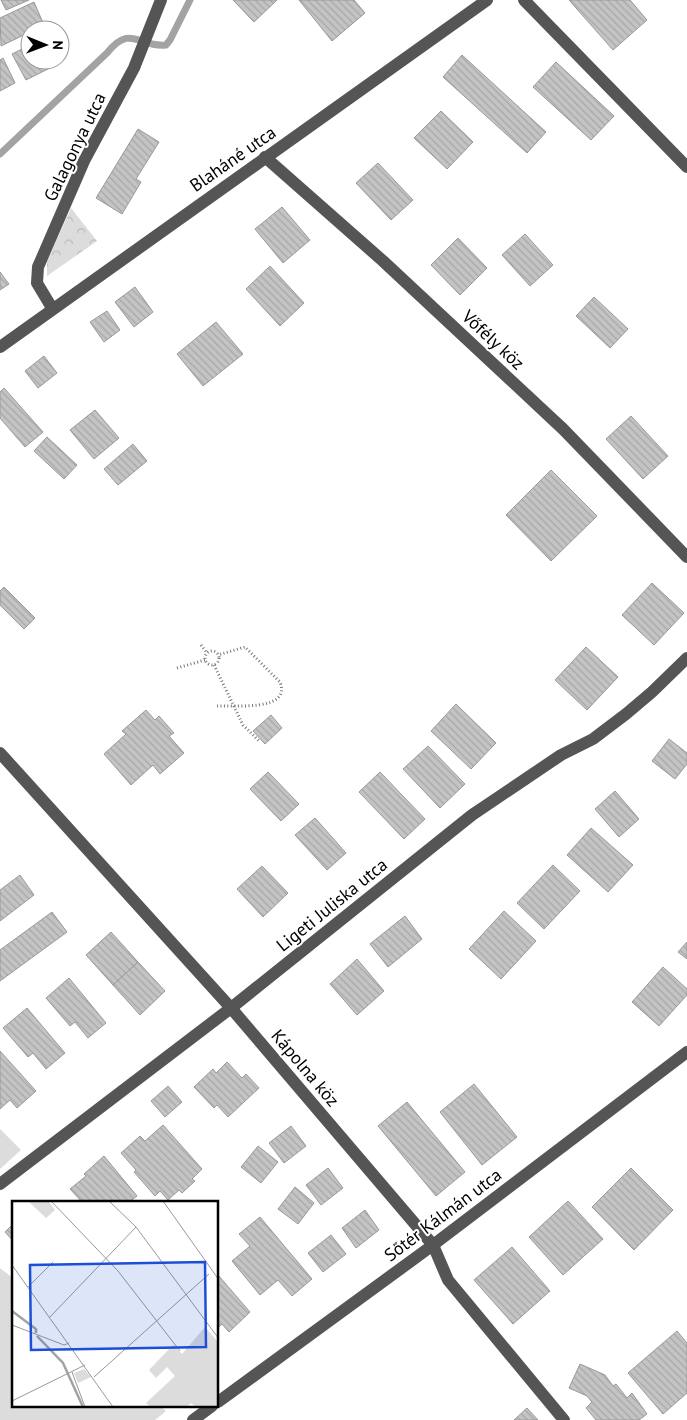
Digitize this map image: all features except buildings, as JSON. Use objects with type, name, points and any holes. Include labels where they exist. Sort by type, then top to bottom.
[{"type":"street","name":"Galagonya utca","points":[[52,308],[37,283],[38,267],[84,161],[134,68],[150,32],[161,0]]},
{"type":"street","name":"Blaháné utca","points":[[0,347],[52,308],[486,0]]},
{"type":"street","points":[[524,0],[687,167]]},
{"type":"street","name":"Vőfély köz","points":[[266,157],[383,260],[563,429],[687,557]]},
{"type":"street","name":"Ligeti Juliska utca","points":[[0,1184],[231,1008],[472,815],[561,755],[593,739],[626,714],[687,658]]},
{"type":"street","name":"Kápolna köz","points":[[0,754],[231,1008],[433,1245],[448,1280],[564,1420]]},
{"type":"street","name":"Sőtér Kálmán utca","points":[[219,1401],[433,1245],[687,1052]]},
{"type":"street","points":[[193,1420],[209,1408]]},
{"type":"path","points":[[201,645],[207,653]]},
{"type":"path","points":[[217,706],[271,703],[280,694],[281,683],[245,647],[218,656]]},
{"type":"path","points":[[207,653],[212,651],[218,656]]},
{"type":"path","points":[[205,660],[207,653]]},
{"type":"path","points":[[214,665],[218,662],[218,656]]},
{"type":"path","points":[[205,660],[209,665],[214,665]]},
{"type":"path","points":[[177,668],[205,660]]},
{"type":"path","points":[[214,665],[243,725],[260,742]]},
{"type":"green space","points":[[71,208],[97,241],[47,276],[47,262]]},
{"type":"green space","points":[[0,1129],[21,1150],[0,1169]]},
{"type":"green space","points":[[0,1268],[12,1277],[12,1408],[162,1408],[166,1411],[155,1420],[0,1420]]},
{"type":"waterway","points":[[0,154],[115,44],[129,38],[157,45],[166,45],[190,0]]}]
